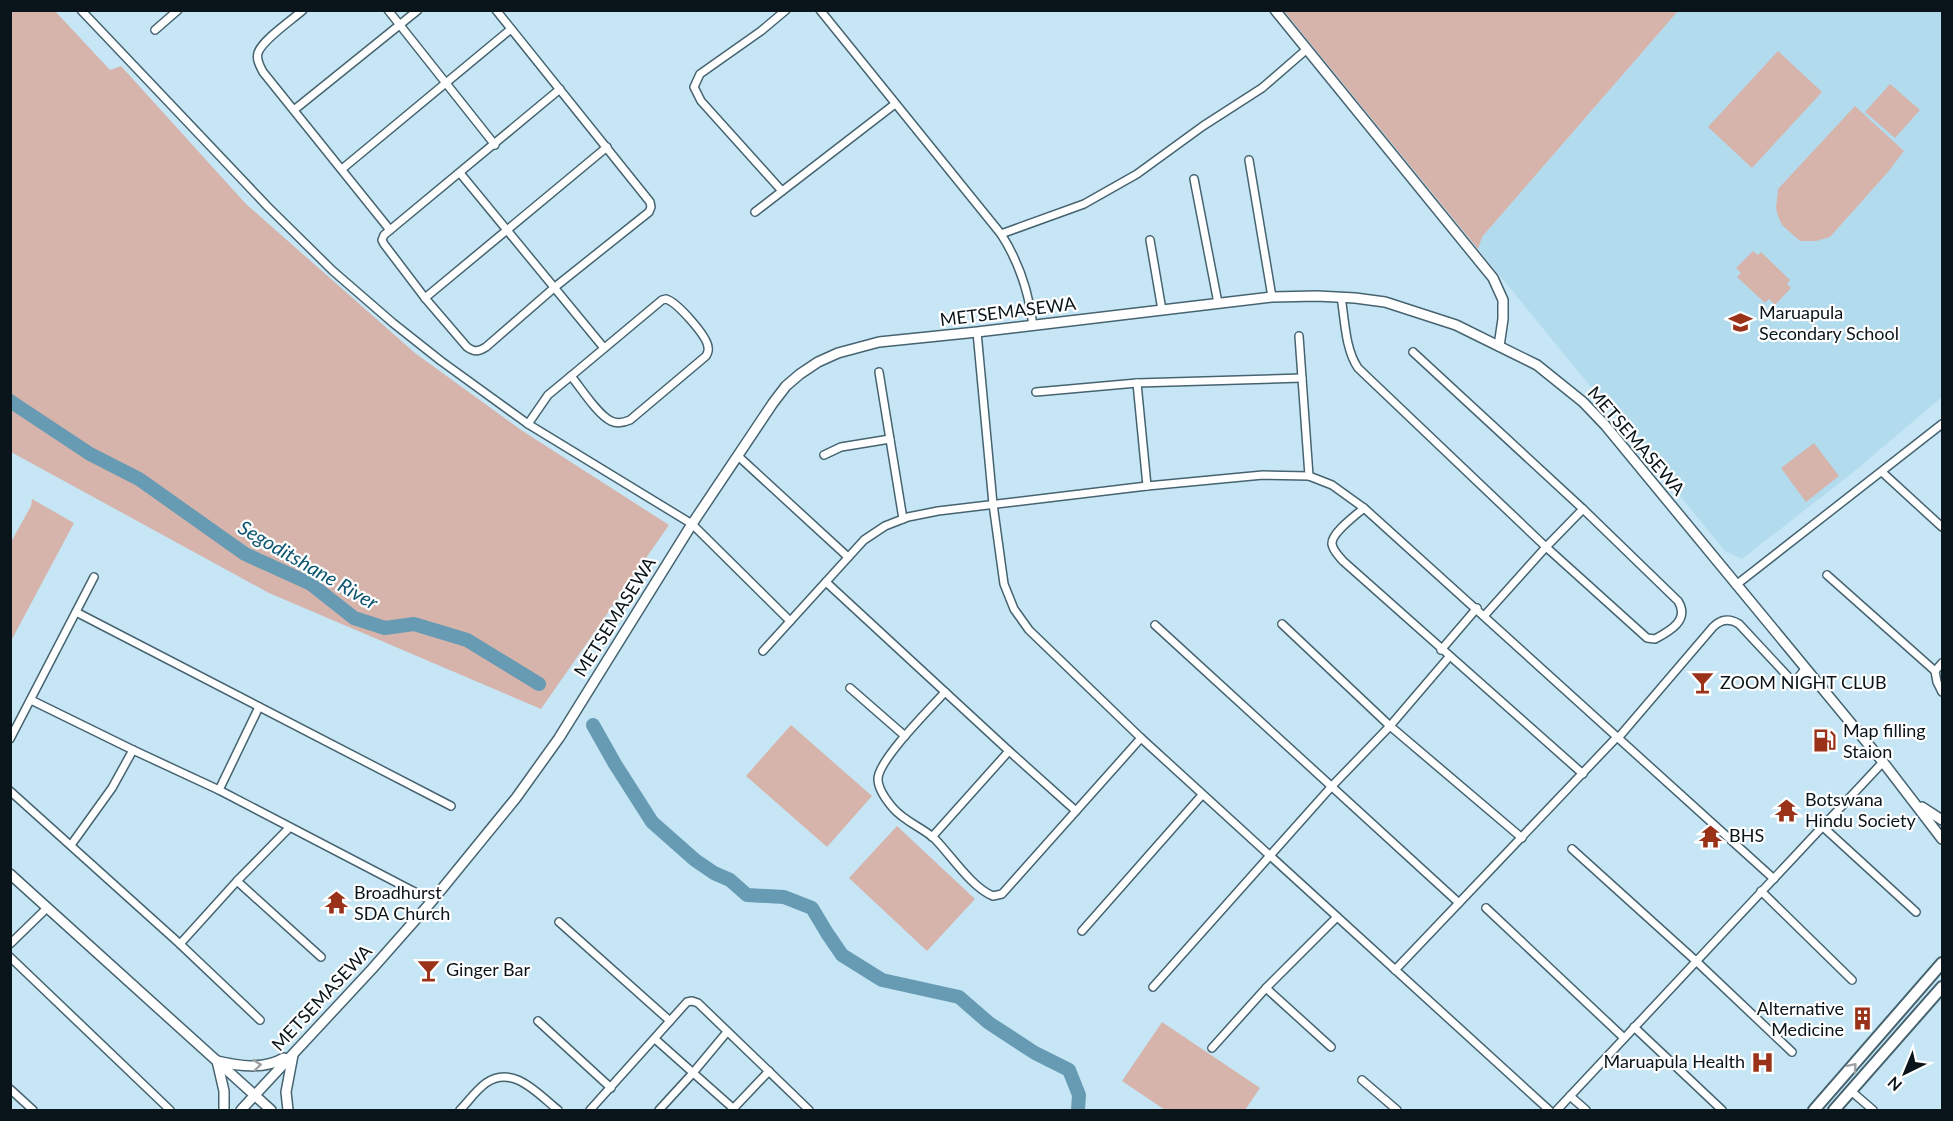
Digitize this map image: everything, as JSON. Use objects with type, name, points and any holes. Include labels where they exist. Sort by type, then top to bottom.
[{"type":"main road","points":[[1814,1110],[1942,963]]},
{"type":"main road","points":[[1834,1110],[1942,987]]},
{"type":"street","points":[[81,10],[268,207],[333,271],[393,323],[528,424],[692,524],[790,621]]},
{"type":"street","points":[[155,30],[178,10]]},
{"type":"street","points":[[303,10],[264,44],[258,51],[257,57],[263,72],[390,230]]},
{"type":"street","points":[[388,10],[495,145]]},
{"type":"street","points":[[294,110],[418,10]]},
{"type":"street","points":[[496,10],[607,147],[650,202],[651,207],[649,212],[555,287],[486,347],[472,351],[466,347],[425,298],[382,240],[384,235],[560,89]]},
{"type":"street","points":[[782,191],[700,101],[694,87],[699,74],[761,31],[786,10]]},
{"type":"street","points":[[1275,10],[1492,278],[1503,300],[1499,346]]},
{"type":"street","points":[[821,11],[1001,234],[1018,264],[1030,303],[1033,326]]},
{"type":"street","points":[[342,169],[511,29]]},
{"type":"street","points":[[1001,234],[1084,204],[1137,174],[1203,126],[1262,88],[1307,49]]},
{"type":"street","points":[[755,212],[895,104]]},
{"type":"street","points":[[425,298],[607,147]]},
{"type":"street","points":[[1249,160],[1272,297]]},
{"type":"street","points":[[460,173],[604,348]]},
{"type":"street","points":[[1194,179],[1218,303]]},
{"type":"street","points":[[1150,240],[1162,310]]},
{"type":"street","name":"METSEMASEWA","points":[[241,1110],[432,902],[509,807],[559,738],[692,524],[786,386],[818,362],[838,353],[879,342],[1272,297],[1341,297],[1385,302],[1456,325],[1537,365],[1583,402],[1625,448],[1883,762],[1942,838]]},
{"type":"street","points":[[1341,297],[1350,350],[1359,368],[1546,547],[1647,638],[1655,639],[1676,626],[1682,617],[1682,607],[1678,601],[1583,509],[1413,352]]},
{"type":"street","points":[[528,424],[548,395],[662,300],[671,300],[678,306],[705,337],[708,347],[706,356],[630,420],[622,423],[612,421],[602,415],[571,376]]},
{"type":"street","points":[[977,332],[993,504],[1004,584],[1014,609],[1029,630],[1202,795],[1549,1110]]},
{"type":"street","points":[[1299,336],[1309,476]]},
{"type":"street","points":[[879,372],[903,519]]},
{"type":"street","points":[[1036,392],[1137,383],[1302,378]]},
{"type":"street","points":[[1137,383],[1146,486]]},
{"type":"street","points":[[1736,585],[1942,424]]},
{"type":"street","points":[[824,455],[841,447],[890,439]]},
{"type":"street","points":[[738,456],[848,556]]},
{"type":"street","points":[[1882,472],[1942,527]]},
{"type":"street","points":[[763,651],[864,540],[885,526],[903,519],[938,511],[1146,486],[1263,475],[1309,476],[1332,485],[1364,508],[1485,615],[1774,879]]},
{"type":"street","points":[[1364,508],[1335,534],[1332,543],[1334,550],[1343,561],[1582,774]]},
{"type":"street","points":[[1485,615],[1583,509]]},
{"type":"street","points":[[1827,575],[1935,671],[1936,682],[1942,692]]},
{"type":"street","points":[[10,739],[94,577]]},
{"type":"street","points":[[826,582],[1076,811]]},
{"type":"street","points":[[1441,650],[1477,608]]},
{"type":"street","points":[[76,612],[451,806]]},
{"type":"street","points":[[1395,970],[1618,737],[1720,621],[1730,620],[1739,624],[1794,683],[1805,669]]},
{"type":"street","points":[[1282,624],[1390,726],[1522,838]]},
{"type":"street","points":[[1155,625],[1459,903]]},
{"type":"street","points":[[1153,987],[1332,786],[1390,726],[1449,657]]},
{"type":"street","points":[[1935,671],[1942,663]]},
{"type":"street","points":[[850,688],[905,736]]},
{"type":"street","points":[[945,692],[905,736],[880,769],[878,781],[892,807],[906,820],[932,837],[987,894],[997,896],[1002,894],[1141,738]]},
{"type":"street","points":[[31,700],[219,790],[432,902]]},
{"type":"street","points":[[219,790],[259,707]]},
{"type":"street","points":[[71,845],[112,788],[133,750]]},
{"type":"street","points":[[932,837],[1009,751]]},
{"type":"street","points":[[1557,1110],[1883,762]]},
{"type":"street","points":[[10,791],[180,944],[260,1020]]},
{"type":"street","points":[[1082,931],[1202,795]]},
{"type":"street","name":"METSEMASEWA","points":[[1917,804],[1942,820]]},
{"type":"street","points":[[1822,826],[1916,912]]},
{"type":"street","points":[[180,944],[289,828]]},
{"type":"street","points":[[1572,849],[1792,1052]]},
{"type":"street","points":[[10,874],[272,1110]]},
{"type":"street","points":[[237,881],[321,957]]},
{"type":"street","points":[[1761,891],[1852,980]]},
{"type":"street","points":[[10,944],[47,908]]},
{"type":"street","points":[[1486,908],[1624,1038]]},
{"type":"street","points":[[1212,1048],[1266,988],[1337,917]]},
{"type":"street","points":[[559,922],[670,1021]]},
{"type":"street","points":[[10,957],[170,1110]]},
{"type":"street","points":[[1266,988],[1331,1047]]},
{"type":"street","points":[[590,1110],[687,1002],[692,1001],[698,1003],[809,1110]]},
{"type":"street","points":[[538,1021],[611,1088]]},
{"type":"street","points":[[1634,1027],[1722,1110]]},
{"type":"street","points":[[658,1110],[727,1032]]},
{"type":"street","points":[[655,1039],[734,1110],[769,1071]]},
{"type":"street","points":[[217,1061],[242,1066],[260,1065],[276,1063],[294,1052]]},
{"type":"street","points":[[288,1110],[286,1092],[294,1052]]},
{"type":"street","points":[[217,1061],[224,1090],[224,1110]]},
{"type":"street","points":[[460,1110],[484,1084],[504,1076],[524,1082],[558,1110]]},
{"type":"street","points":[[1362,1080],[1397,1110]]},
{"type":"street","points":[[10,1089],[33,1110]]},
{"type":"street","points":[[1851,1091],[1873,1110]]},
{"type":"street","points":[[1570,1096],[1586,1110]]},
{"type":"shaded area","points":[[10,11],[55,11],[110,70],[121,66],[246,204],[415,353],[521,430],[669,525],[541,709],[269,593],[11,452]]},
{"type":"shaded area","points":[[1284,11],[1678,11],[1482,237],[1478,249]]},
{"type":"shaded area","name":"Maruapula Secondary School","points":[[1678,11],[1942,11],[1942,397],[1851,474],[1742,559],[1725,551],[1478,249],[1482,237]]},
{"type":"shaded area","points":[[1778,51],[1822,92],[1752,168],[1708,127]]},
{"type":"shaded area","points":[[1890,84],[1920,110],[1895,138],[1865,112]]},
{"type":"shaded area","points":[[1855,106],[1904,151],[1830,237],[1816,241],[1800,241],[1782,225],[1778,216],[1776,208],[1778,189]]},
{"type":"shaded area","points":[[1753,251],[1758,255],[1761,252],[1790,280],[1787,284],[1791,288],[1775,305],[1769,299],[1765,303],[1737,277],[1741,273],[1736,268]]},
{"type":"shaded area","points":[[1814,443],[1839,476],[1806,502],[1781,468]]},
{"type":"shaded area","points":[[32,499],[74,523],[11,641],[11,542],[31,506]]},
{"type":"shaded area","points":[[791,725],[872,796],[827,847],[746,776]]},
{"type":"shaded area","points":[[897,826],[975,899],[927,951],[849,878]]},
{"type":"shaded area","points":[[1162,1022],[1260,1088],[1245,1110],[1165,1110],[1122,1081]]},
{"type":"waterway","name":"Segoditshane River","points":[[10,401],[90,454],[139,479],[245,554],[311,584],[354,618],[385,628],[414,624],[467,640],[539,684]]},
{"type":"waterway","name":"Segoditshane River","points":[[593,725],[652,822],[695,860],[714,873],[730,880],[747,895],[784,897],[812,908],[842,955],[882,980],[959,997],[989,1023],[1035,1053],[1069,1070],[1079,1095],[1078,1110]]},
{"type":"place","name":"Maruapula Secondary School","points":[[1741,323]]},
{"type":"place","name":"ZOOM NIGHT CLUB","points":[[1702,683]]},
{"type":"place","name":"Map filling Staion","points":[[1825,741]]},
{"type":"place","name":"Botswana Hindu Society","points":[[1787,810]]},
{"type":"place","name":"BHS","points":[[1711,836]]},
{"type":"place","name":"Broadhurst SDA Church","points":[[336,903]]},
{"type":"place","name":"Ginger Bar","points":[[428,970]]},
{"type":"place","name":"Alternative Medicine","points":[[1862,1019]]},
{"type":"place","name":"Maruapula Health","points":[[1763,1062]]}]
